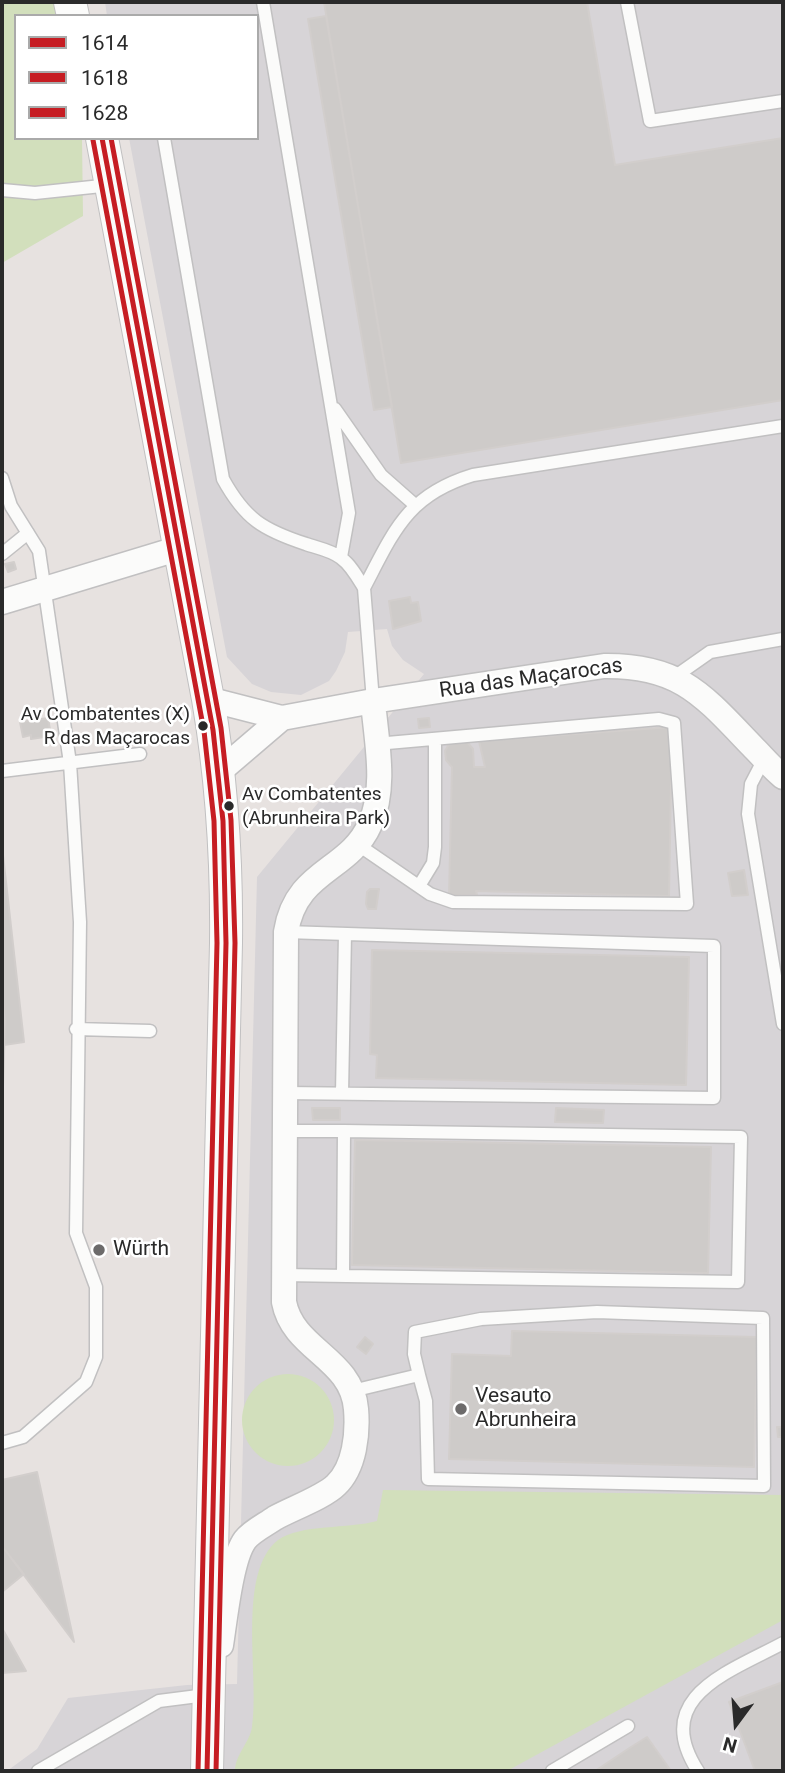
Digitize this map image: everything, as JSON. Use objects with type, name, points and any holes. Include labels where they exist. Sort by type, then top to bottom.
[{"type":"street","points":[[102,140],[220,771],[227,888],[207,1771]]},
{"type":"street","points":[[2,602],[180,548]]},
{"type":"street","name":"Rua das Maçarocas","points":[[208,699],[282,718],[373,701],[604,666],[633,666],[659,671],[706,698],[783,777]]},
{"type":"street","points":[[207,1709],[232,1577],[243,1542],[258,1528],[336,1485],[355,1448],[356,1421],[352,1391],[341,1369],[294,1330],[286,1317],[281,1275],[286,932],[289,918],[303,890],[357,844],[370,826],[377,805],[379,781],[373,701]]},
{"type":"street","name":"Rua das Maçarocas","points":[[220,771],[282,718]]},
{"type":"lane","points":[[263,2],[349,513],[341,557]]},
{"type":"lane","points":[[628,2],[650,121],[783,101]]},
{"type":"lane","points":[[164,140],[223,479],[245,514],[259,525],[276,534],[341,557],[364,588],[373,701]]},
{"type":"lane","points":[[2,190],[35,193],[112,185]]},
{"type":"lane","points":[[331,399],[342,422],[381,475],[415,505]]},
{"type":"lane","points":[[364,588],[393,533],[415,505],[444,484],[473,475],[783,426]]},
{"type":"lane","points":[[2,478],[11,506],[39,551],[70,763],[80,922],[76,1029],[76,1233],[96,1287],[96,1357],[86,1382],[23,1437],[2,1443]]},
{"type":"lane","points":[[2,554],[28,533]]},
{"type":"lane","points":[[673,678],[710,652],[783,639]]},
{"type":"lane","points":[[357,844],[419,886],[453,902],[687,904],[674,723],[659,719],[376,744]]},
{"type":"lane","points":[[419,886],[433,863],[435,847],[435,739]]},
{"type":"lane","points":[[2,771],[140,754]]},
{"type":"lane","points":[[764,759],[747,797],[748,814],[783,1024]]},
{"type":"lane","points":[[285,1093],[714,1098],[714,946],[286,932]]},
{"type":"lane","points":[[341,1093],[345,934]]},
{"type":"lane","points":[[76,1029],[149,1031]]},
{"type":"lane","points":[[281,1275],[738,1282],[741,1137],[285,1131]]},
{"type":"lane","points":[[343,1276],[344,1131]]},
{"type":"lane","points":[[597,1312],[763,1318],[764,1486],[428,1479],[426,1401],[419,1375],[414,1354],[415,1332],[481,1319],[597,1312]]},
{"type":"lane","points":[[352,1391],[419,1375]]},
{"type":"lane","points":[[698,1771],[684,1747],[681,1727],[684,1712],[695,1696],[710,1683],[783,1643]]},
{"type":"lane","points":[[38,1771],[159,1701],[207,1709]]},
{"type":"lane","points":[[552,1771],[628,1726]]},
{"type":"shaded area","points":[[105,2],[783,2],[783,1771],[7,1771],[37,1749],[68,1698],[187,1685],[237,1684],[257,877],[424,674],[403,660],[392,646],[387,629],[348,632],[345,652],[329,681],[301,695],[271,692],[252,684],[227,657],[129,140],[259,140],[259,14],[107,14]]},
{"type":"green space","points":[[2,2],[55,2],[58,14],[14,14],[14,140],[82,140],[83,216],[2,263]]},
{"type":"green space","points":[[288,1374],[306,1378],[320,1388],[330,1402],[334,1420],[330,1438],[320,1452],[306,1462],[288,1466],[270,1462],[256,1452],[246,1438],[242,1420],[246,1402],[256,1388],[270,1378]]},
{"type":"green space","points":[[383,1490],[783,1495],[783,1620],[507,1771],[235,1771],[237,1759],[252,1727],[253,1601],[257,1576],[265,1556],[278,1540],[299,1531],[377,1521]]},
{"type":"building","points":[[324,2],[587,2],[615,165],[783,138],[783,400],[401,463]]},
{"type":"building","points":[[326,16],[392,407],[374,410],[308,19]]},
{"type":"building","points":[[14,562],[16,569],[8,572],[5,564]]},
{"type":"building","points":[[410,597],[411,603],[418,602],[421,621],[393,629],[389,601]]},
{"type":"building","points":[[48,718],[51,736],[31,739],[31,735],[23,737],[20,722]]},
{"type":"building","points":[[429,718],[430,727],[419,728],[418,719]]},
{"type":"building","points":[[672,727],[669,896],[476,891],[477,895],[449,896],[452,767],[446,760],[445,751],[449,744],[467,742],[473,749],[474,767],[485,767],[479,741]]},
{"type":"building","points":[[2,846],[24,1042],[4,1045],[2,996]]},
{"type":"building","points":[[744,870],[748,895],[732,896],[728,873]]},
{"type":"building","points":[[370,889],[379,889],[376,909],[368,909],[366,904],[367,892]]},
{"type":"building","points":[[372,950],[689,957],[686,1085],[376,1078],[377,1055],[370,1054]]},
{"type":"building","points":[[2,996],[5,1021],[2,1120]]},
{"type":"building","points":[[312,1108],[340,1108],[340,1120],[313,1120]]},
{"type":"building","points":[[556,1108],[604,1110],[603,1123],[555,1122]]},
{"type":"building","points":[[355,1140],[711,1147],[708,1273],[352,1265]]},
{"type":"building","points":[[512,1331],[757,1337],[754,1467],[449,1459],[452,1354],[511,1356]]},
{"type":"building","points":[[365,1337],[373,1344],[366,1354],[357,1347]]},
{"type":"building","points":[[777,1427],[783,1427],[783,1437],[778,1437]]},
{"type":"building","points":[[37,1472],[74,1642],[2,1546],[2,1480]]},
{"type":"building","points":[[2,1546],[24,1574],[2,1592]]},
{"type":"building","points":[[2,1628],[26,1671],[2,1673]]},
{"type":"building","points":[[783,1682],[783,1771],[755,1771],[729,1702]]},
{"type":"building","points":[[647,1737],[671,1771],[595,1771],[631,1747]]},
{"type":"transit line","name":"1618","points":[[93,140],[204,731],[214,821],[217,943],[198,1771]]},
{"type":"transit line","name":"1614","points":[[102,140],[213,730],[223,821],[226,943],[207,1771]]},
{"type":"transit line","name":"1628","points":[[111,140],[221,728],[231,820],[235,943],[216,1771]]},
{"type":"place","name":"Av Combatentes (X) R das Maçarocas","points":[[203,726]]},
{"type":"place","name":"Av Combatentes (Abrunheira Park)","points":[[229,806]]},
{"type":"place","name":"Würth","points":[[99,1250]]},
{"type":"place","name":"Vesauto Abrunheira","points":[[461,1409]]}]
